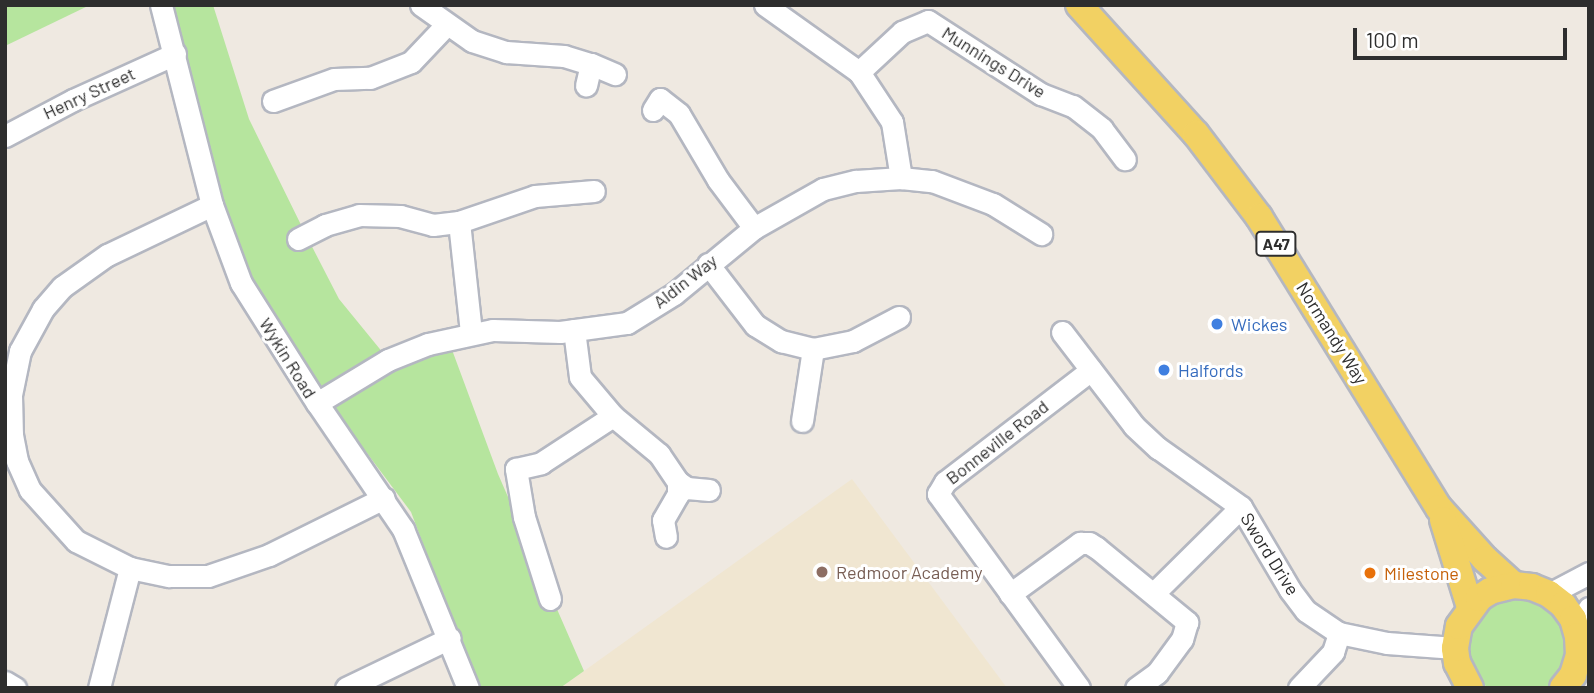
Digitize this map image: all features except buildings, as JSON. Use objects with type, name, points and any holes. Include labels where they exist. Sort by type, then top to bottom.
[{"type":"main road","name":"Normandy Way","points":[[1079,5],[1196,134],[1259,217],[1439,508],[1485,559],[1514,585]]},
{"type":"main road","name":"Normandy Way","points":[[1439,508],[1470,607]]},
{"type":"main road","points":[[1465,684],[1455,648],[1459,626],[1470,607],[1490,591],[1514,585],[1532,587],[1549,594],[1563,605],[1582,655],[1563,688]]},
{"type":"street","name":"Wykin Road","points":[[162,5],[212,205],[241,283],[317,403],[403,529],[450,638],[468,688]]},
{"type":"street","points":[[421,5],[472,41],[506,52],[564,56],[615,74]]},
{"type":"street","points":[[765,5],[859,72],[892,122],[901,178]]},
{"type":"street","points":[[910,5],[916,26]]},
{"type":"street","name":"Munnings Drive","points":[[859,72],[902,32],[928,21],[1041,94],[1073,106],[1102,129],[1125,159]]},
{"type":"street","points":[[280,91],[334,79],[370,78],[411,62],[447,24]]},
{"type":"street","name":"Henry Street","points":[[5,136],[73,100],[175,54]]},
{"type":"street","points":[[586,85],[591,64]]},
{"type":"street","points":[[652,99],[679,114],[718,180],[754,228]]},
{"type":"street","name":"Aldin Way","points":[[317,403],[388,360],[428,344],[471,333],[573,330],[627,323],[674,294],[754,228],[823,189],[856,181],[901,178],[932,181],[965,191],[1041,234]]},
{"type":"street","points":[[298,239],[325,225],[359,215],[400,216],[433,225],[459,222],[535,196],[594,191]]},
{"type":"street","points":[[212,205],[107,255],[62,287],[43,309],[11,362],[12,435],[17,461],[30,490],[76,541],[130,568],[169,576],[208,576],[270,555],[384,498]]},
{"type":"street","points":[[459,222],[471,333]]},
{"type":"street","points":[[708,264],[755,325],[781,341],[813,349],[853,341],[898,317]]},
{"type":"street","points":[[573,330],[580,377],[613,416],[659,454],[678,482],[687,488],[709,491]]},
{"type":"street","name":"Sword Drive","points":[[1062,332],[1147,438],[1241,507],[1298,600],[1324,625],[1339,633],[1387,643],[1455,648]]},
{"type":"street","points":[[802,421],[813,349]]},
{"type":"street","name":"Bonneville Road","points":[[1010,594],[941,502],[938,491],[945,482],[1091,370]]},
{"type":"street","points":[[550,599],[524,517],[516,469],[541,463],[613,416]]},
{"type":"street","points":[[666,537],[663,520],[678,494],[678,482]]},
{"type":"street","points":[[1154,593],[1241,507]]},
{"type":"street","points":[[1079,688],[1010,594],[1080,543],[1089,543],[1182,616],[1187,629],[1157,673],[1136,688]]},
{"type":"street","points":[[99,688],[130,568]]},
{"type":"street","points":[[1549,594],[1589,573]]},
{"type":"street","points":[[1582,655],[1589,608]]},
{"type":"street","points":[[1299,688],[1333,652],[1339,633]]},
{"type":"street","points":[[346,688],[450,638]]},
{"type":"street","points":[[5,682],[15,688]]},
{"type":"shaded area","name":"Redmoor Academy","points":[[852,479],[1007,688],[560,688],[584,671]]},
{"type":"green space","points":[[5,5],[90,5],[5,46]]},
{"type":"green space","points":[[172,5],[213,5],[249,119],[306,235],[339,299],[388,359],[448,339],[498,474],[584,671],[560,688],[477,688],[411,512],[331,405],[258,290],[224,210]]},
{"type":"green space","points":[[1500,598],[1539,599],[1557,615],[1568,640],[1567,664],[1552,686],[1487,688],[1471,666],[1468,637],[1476,615]]},
{"type":"place","name":"Wickes","points":[[1217,324]]},
{"type":"place","name":"Halfords","points":[[1164,370]]},
{"type":"place","name":"Redmoor Academy","points":[[822,572]]},
{"type":"place","name":"Milestone","points":[[1370,573]]}]
